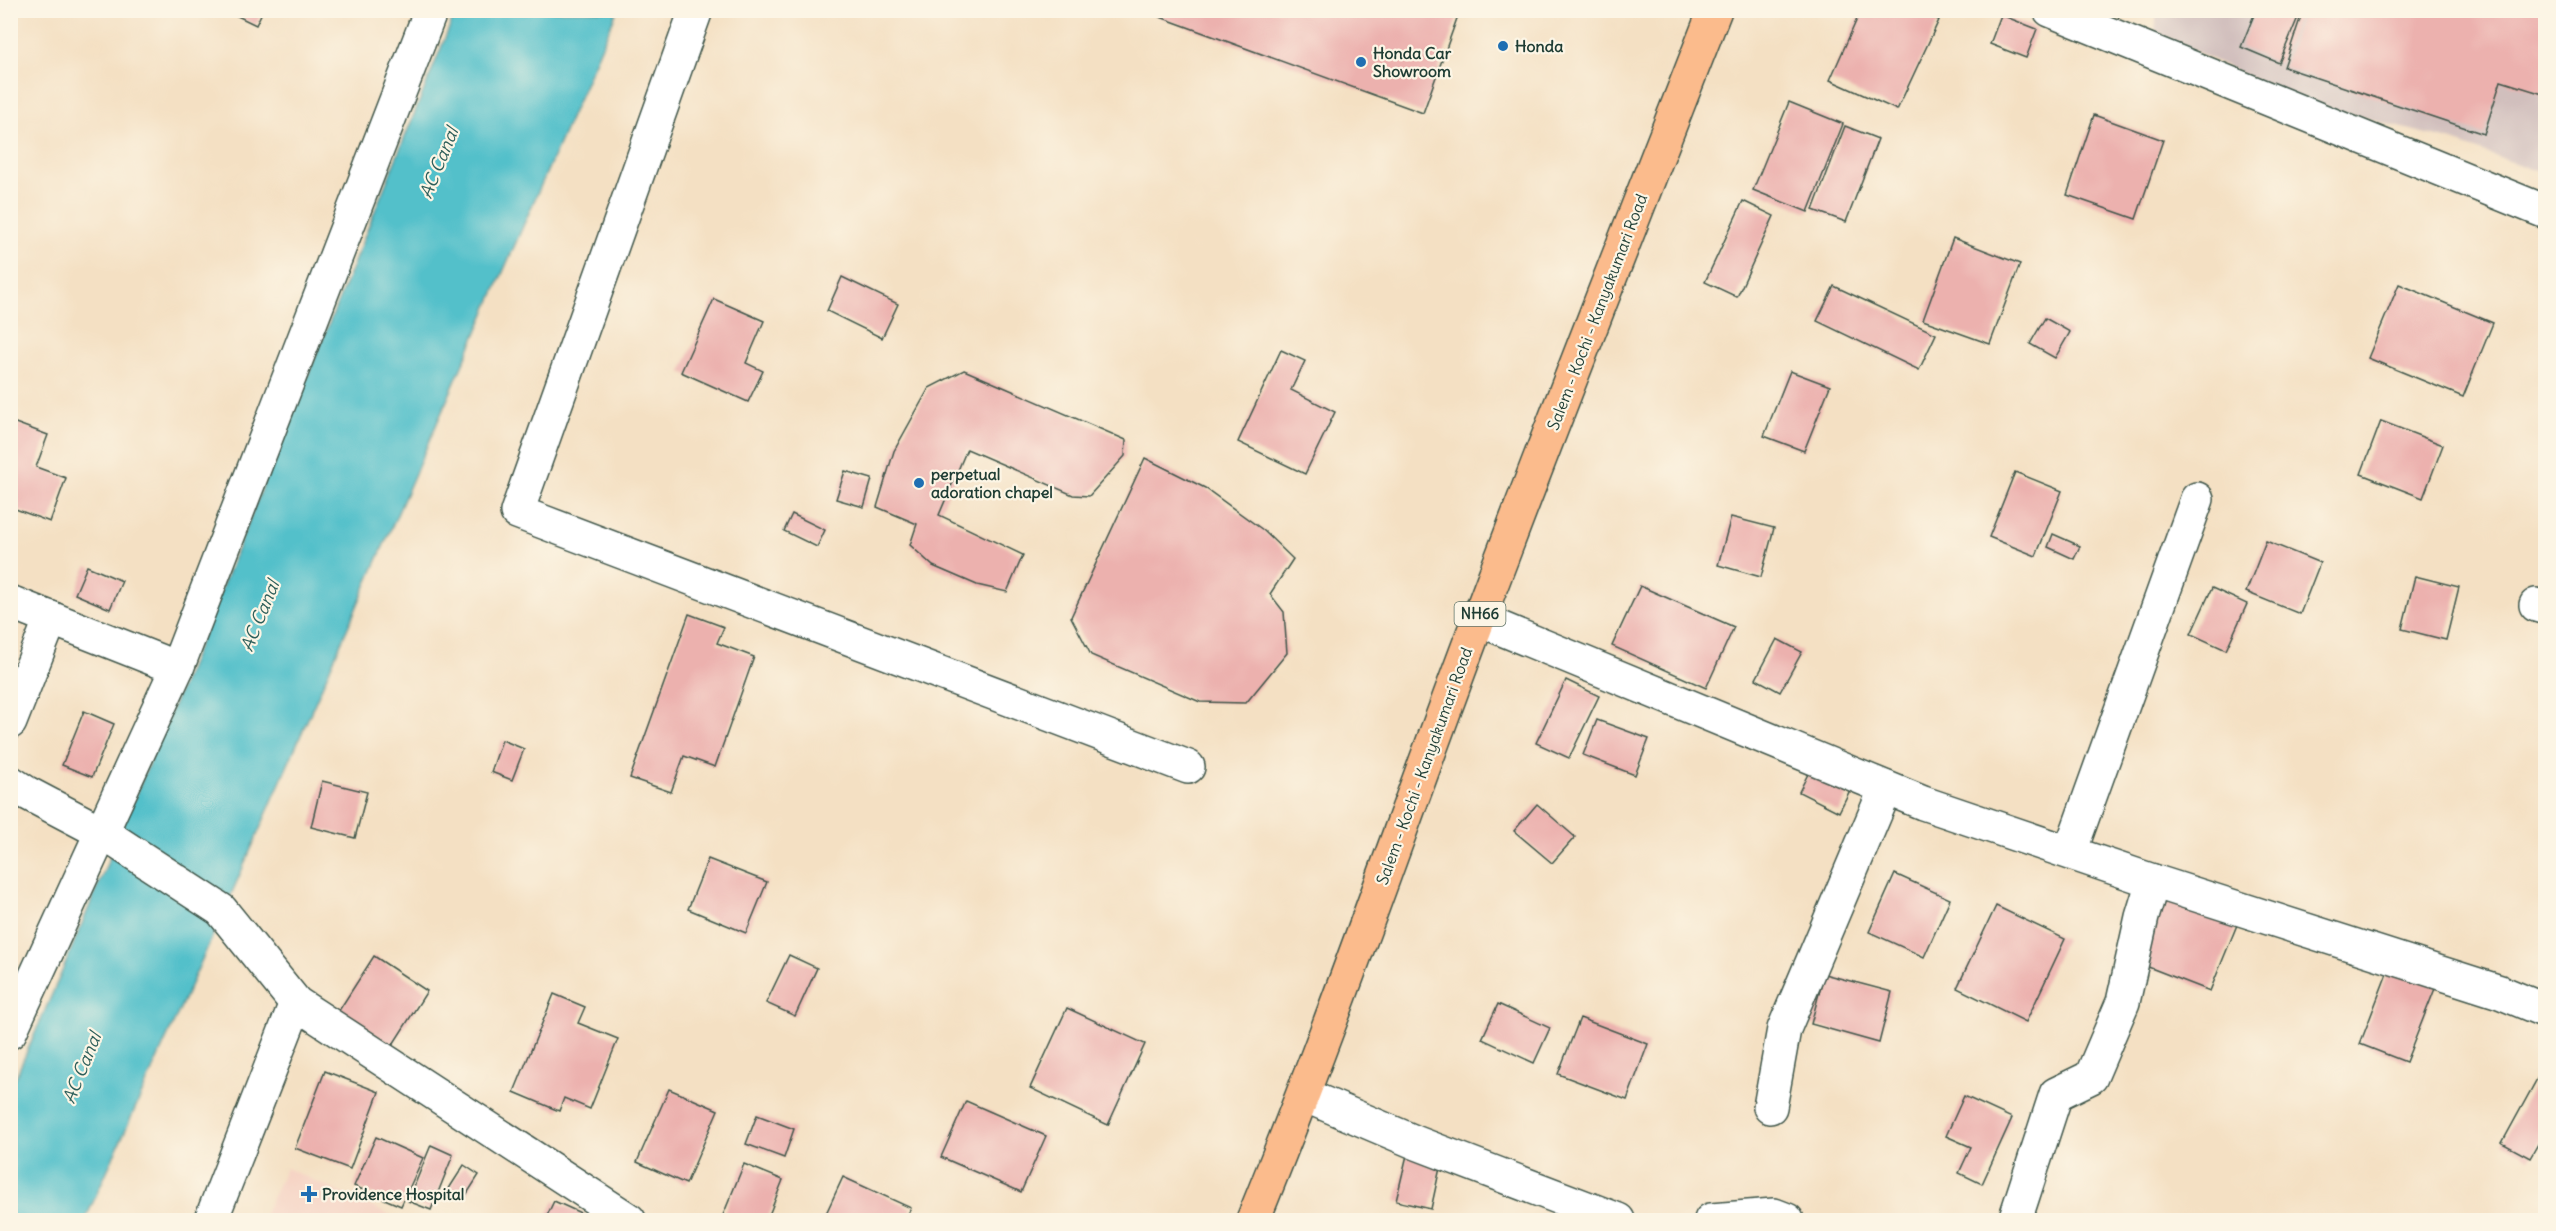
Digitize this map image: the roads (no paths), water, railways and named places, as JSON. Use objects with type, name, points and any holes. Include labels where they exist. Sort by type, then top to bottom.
[{"type":"highway","name":"Salem - Kochi - Kanyakumari Road","points":[[1253,1221],[1304,1095],[1478,619],[1715,10]]},
{"type":"street","points":[[10,1032],[107,836],[177,668],[431,10]]},
{"type":"street","points":[[696,10],[518,512],[1188,767]]},
{"type":"street","points":[[2050,10],[2546,212]]},
{"type":"street","points":[[2070,852],[2197,499]]},
{"type":"street","points":[[10,602],[177,668]]},
{"type":"street","points":[[10,722],[51,618]]},
{"type":"street","points":[[1478,619],[1923,803],[2153,881],[2500,992],[2546,1011]]},
{"type":"street","points":[[10,782],[107,836],[221,910],[296,1003],[629,1221]]},
{"type":"street","points":[[1770,1107],[1784,1029],[1886,788]]},
{"type":"street","points":[[2015,1221],[2056,1094],[2091,1077],[2123,1002],[2142,917],[2153,881]]},
{"type":"street","points":[[211,1221],[296,1003]]},
{"type":"street","points":[[1304,1095],[1417,1143],[1618,1221]]},
{"type":"street","points":[[1711,1221],[1774,1215],[1787,1221]]},
{"type":"water","name":"AC Canal","points":[[456,11],[617,11],[227,904],[85,1220],[11,1220],[11,1088],[199,644]]},
{"type":"place","name":"Honda","points":[[1503,46]]},
{"type":"place","name":"Honda Car Showroom","points":[[1361,62]]},
{"type":"place","name":"perpetual adoration chapel","points":[[919,483]]},
{"type":"place","name":"Providence Hospital","points":[[309,1194]]}]
